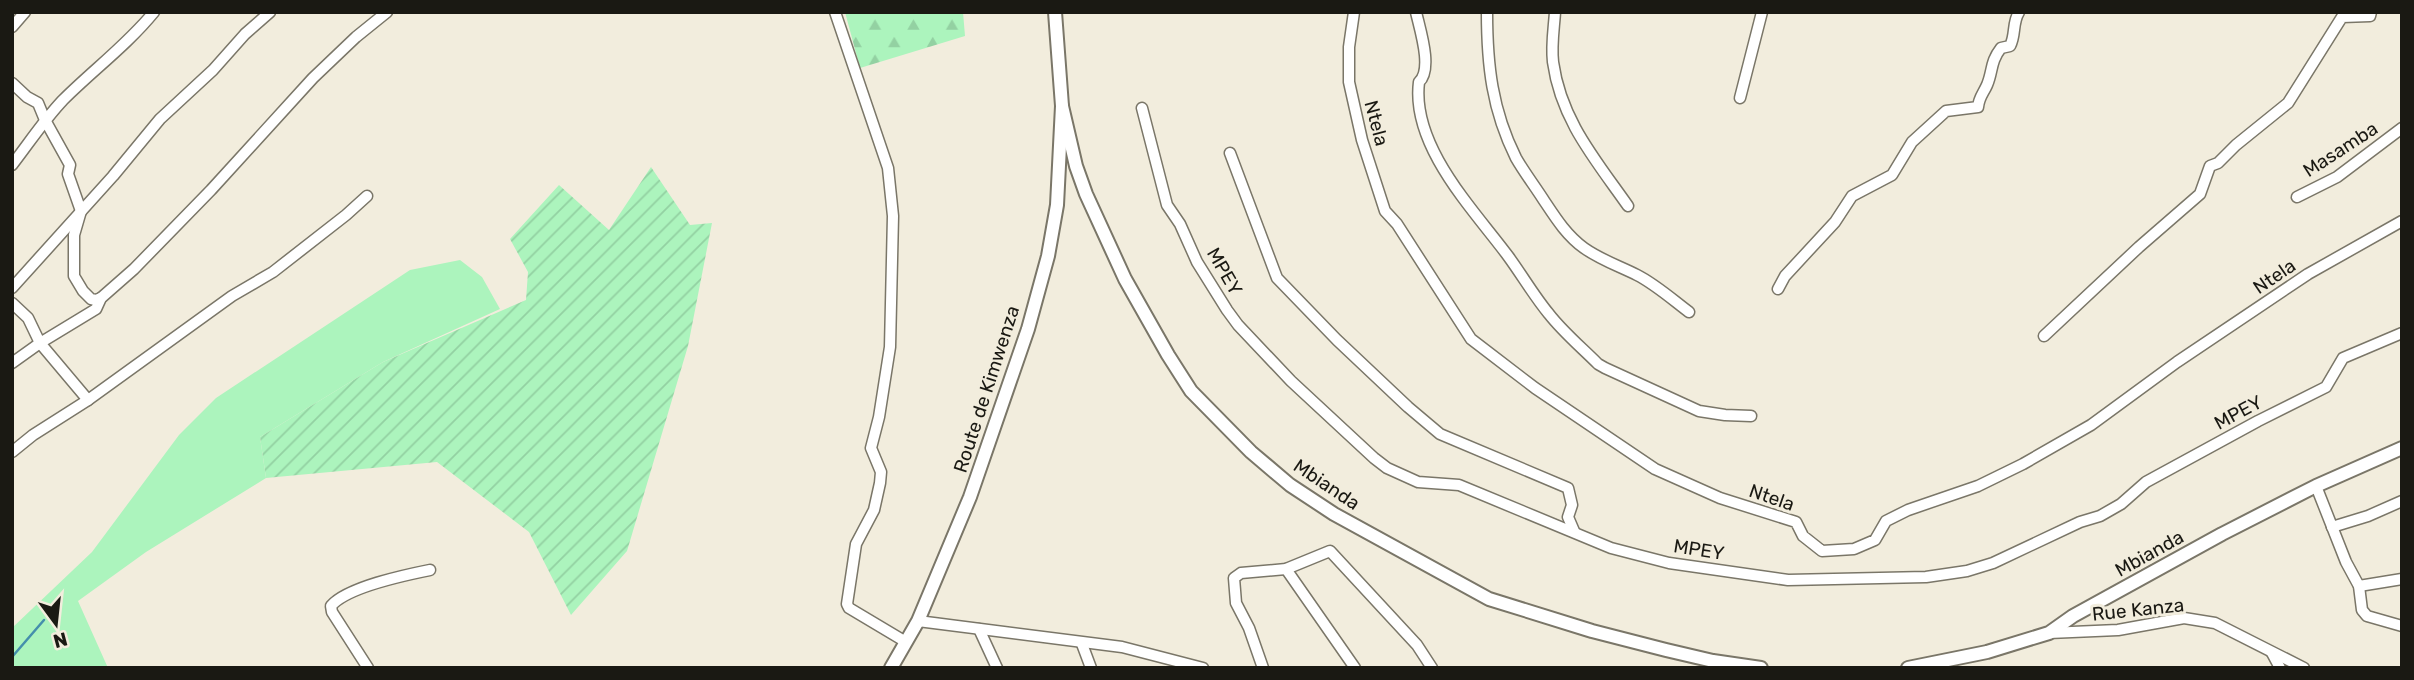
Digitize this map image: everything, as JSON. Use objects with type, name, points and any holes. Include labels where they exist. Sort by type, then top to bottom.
[{"type":"street","points":[[12,27],[25,12]]},
{"type":"street","points":[[12,165],[64,99],[138,32],[154,12]]},
{"type":"street","points":[[12,288],[160,119],[214,70],[245,34],[270,12]]},
{"type":"street","points":[[12,83],[38,103],[70,165],[68,174],[81,211],[74,235],[74,275],[83,291],[96,300],[134,269],[211,190],[313,78],[387,12]]},
{"type":"street","points":[[835,12],[888,169],[893,216],[890,347],[879,417],[871,448],[881,472],[880,483],[874,510],[856,544],[847,604],[849,608],[906,642]]},
{"type":"street","points":[[1055,12],[1062,106]]},
{"type":"street","points":[[1416,12],[1426,64],[1426,71],[1419,82],[1419,109],[1434,151],[1469,206],[1530,285],[1547,312],[1605,368],[1699,411],[1751,416]]},
{"type":"street","points":[[1487,12],[1487,59],[1499,116],[1516,158],[1567,234],[1607,262],[1637,275],[1689,312]]},
{"type":"street","points":[[1555,12],[1553,60],[1565,110],[1575,131],[1628,206]]},
{"type":"street","points":[[1740,97],[1762,12]]},
{"type":"street","points":[[1778,289],[1785,276],[1835,222],[1852,196],[1892,174],[1912,142],[1946,111],[1978,107],[1979,97],[1987,85],[1992,59],[2001,48],[2010,47],[2014,38],[2014,20],[2019,12]]},
{"type":"street","points":[[2044,336],[2200,194],[2210,166],[2218,163],[2288,103],[2342,18],[2370,16],[2371,12]]},
{"type":"street","name":"Ntela","points":[[1357,13],[1349,47],[1349,82],[1362,140],[1385,211],[1397,224],[1471,339],[1535,388],[1635,457],[1720,498],[1796,522],[1803,536],[1822,551],[1854,549],[1875,540],[1886,521],[1908,510],[1978,486],[2057,445],[2091,425],[2177,362],[2308,274],[2402,221]]},
{"type":"street","name":"Route de Kimwenza","points":[[891,668],[918,621],[970,497],[1028,329],[1048,256],[1057,205],[1062,106]]},
{"type":"street","name":"Mbianda","points":[[1062,106],[1076,166],[1086,194],[1125,279],[1168,355],[1198,399],[1251,452],[1290,485],[1334,514],[1489,599],[1666,650],[1761,668]]},
{"type":"street","name":"MPEY","points":[[1142,108],[1167,205],[1180,224],[1197,262],[1238,325],[1308,399],[1387,468],[1418,482],[1459,485],[1611,548],[1669,563],[1788,580],[1926,577],[1967,571],[2005,559],[2121,504],[2146,482],[2326,387],[2343,358],[2402,333]]},
{"type":"street","name":"Masamba","points":[[2297,197],[2337,177],[2402,128]]},
{"type":"street","points":[[1230,153],[1280,282],[1398,397],[1440,434],[1568,488],[1572,505],[1568,517],[1574,531]]},
{"type":"street","points":[[12,452],[232,296],[273,272],[367,196]]},
{"type":"street","points":[[12,363],[40,343],[91,314],[101,298]]},
{"type":"street","points":[[12,303],[28,318],[40,343],[88,400]]},
{"type":"street","name":"Mbianda","points":[[1908,668],[1986,652],[2049,634],[2073,616],[2316,486],[2402,447]]},
{"type":"street","points":[[2316,486],[2346,562],[2359,586],[2362,610],[2367,616],[2402,626]]},
{"type":"street","points":[[2332,527],[2368,516],[2402,501]]},
{"type":"street","points":[[1263,668],[1249,628],[1236,603],[1234,578],[1241,573],[1286,569],[1330,551],[1417,645],[1432,668]]},
{"type":"street","points":[[1286,569],[1355,668]]},
{"type":"street","points":[[368,668],[332,612],[331,606],[370,585],[430,570]]},
{"type":"street","points":[[2359,586],[2402,579]]},
{"type":"street","name":"Rue Kanza","points":[[2049,634],[2118,630],[2184,618],[2215,622],[2304,668]]},
{"type":"street","points":[[918,621],[1137,650],[1178,665],[1203,668]]},
{"type":"street","points":[[979,629],[997,668]]},
{"type":"street","points":[[1082,644],[1091,668]]},
{"type":"street","points":[[2272,652],[2280,668]]},
{"type":"green space","points":[[845,12],[963,12],[965,36],[860,68]]},
{"type":"green space","points":[[651,167],[690,225],[712,223],[688,346],[627,551],[571,615],[529,532],[437,462],[266,478],[260,437],[383,362],[526,300],[528,272],[510,239],[559,185],[609,230]]},
{"type":"green space","points":[[460,260],[482,277],[500,309],[383,362],[260,437],[266,478],[146,552],[78,601],[108,668],[12,668],[12,628],[92,552],[179,435],[216,398],[410,270]]},
{"type":"waterway","points":[[12,657],[44,620]]}]
